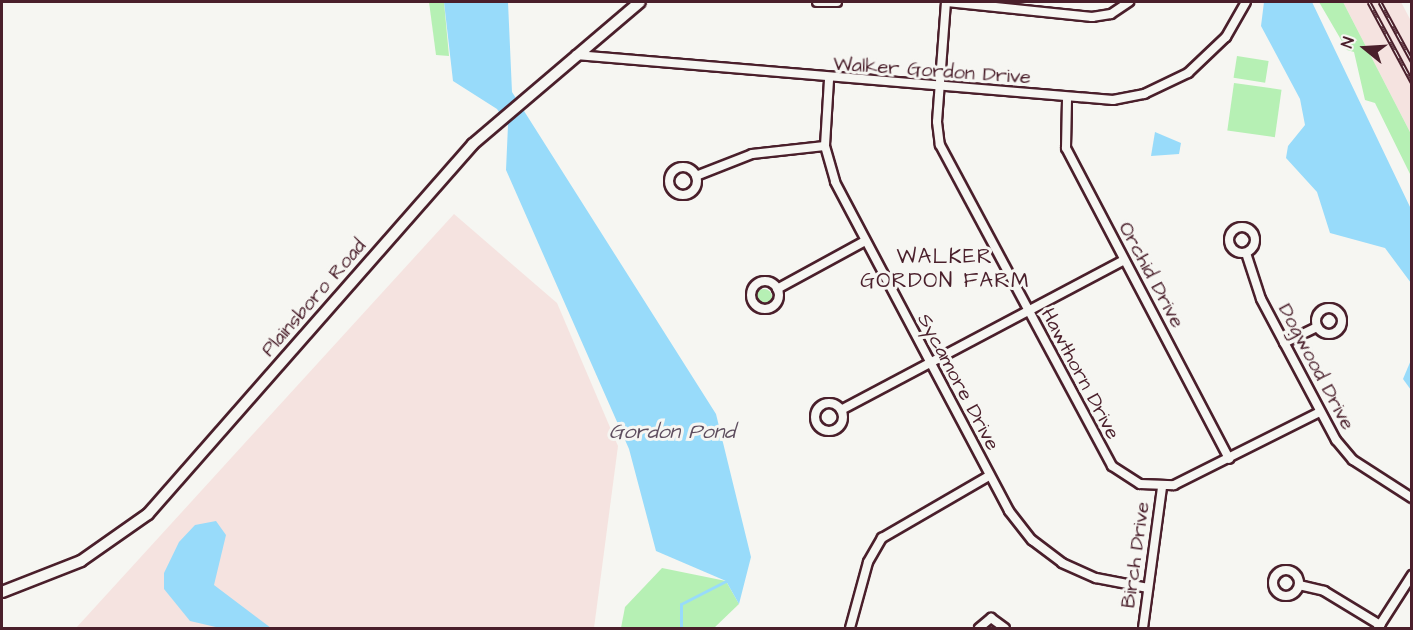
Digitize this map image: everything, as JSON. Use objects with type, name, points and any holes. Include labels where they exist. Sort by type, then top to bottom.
[{"type":"street","name":"Plainsboro Road","points":[[2,592],[81,561],[161,502],[498,121],[639,2]]},
{"type":"street","points":[[818,2],[837,2]]},
{"type":"street","points":[[946,2],[1096,17],[1129,2]]},
{"type":"street","name":"Hawthorn Drive","points":[[946,2],[939,84],[940,145],[1108,462],[1135,482],[1162,487]]},
{"type":"street","name":"Walker Gordon Drive","points":[[574,55],[830,80],[939,84],[1066,100],[1125,99],[1179,79],[1218,45],[1246,2]]},
{"type":"street","name":"Sycamore Drive","points":[[830,80],[825,146],[835,182],[989,476],[1016,521],[1052,556],[1096,578],[1148,588]]},
{"type":"street","name":"Orchid Drive","points":[[1066,100],[1066,148],[1229,459]]},
{"type":"street","points":[[696,176],[752,154],[825,146]]},
{"type":"street","points":[[777,289],[865,241]]},
{"type":"street","name":"Dogwood Drive","points":[[1246,253],[1259,296],[1320,412],[1348,456],[1412,498]]},
{"type":"street","points":[[841,410],[1124,260]]},
{"type":"street","points":[[1284,343],[1317,327]]},
{"type":"street","points":[[1162,487],[1229,459],[1320,412]]},
{"type":"street","points":[[850,628],[868,562],[882,538],[989,476]]},
{"type":"street","name":"Birch Drive","points":[[1143,628],[1162,487]]},
{"type":"street","points":[[1299,585],[1324,591],[1379,627],[1412,575]]},
{"type":"street","points":[[979,628],[991,618],[1005,628]]},
{"type":"shaded area","points":[[1343,2],[1401,2],[1411,21],[1411,134]]},
{"type":"shaded area","points":[[454,214],[557,303],[618,446],[594,628],[76,628]]},
{"type":"green space","points":[[429,2],[444,2],[449,56],[436,55]]},
{"type":"green space","points":[[1319,2],[1343,2],[1411,134],[1411,176],[1375,103],[1365,100],[1354,52],[1347,50]]},
{"type":"green space","points":[[1237,56],[1269,61],[1265,83],[1234,78]]},
{"type":"green space","points":[[1234,83],[1282,90],[1275,137],[1227,131]]},
{"type":"green space","points":[[761,289],[767,289],[772,297],[770,303],[761,305],[756,300],[756,294]]},
{"type":"green space","points":[[662,568],[726,581],[739,604],[714,628],[621,628],[625,607]]},
{"type":"water","name":"Gordon Pond","points":[[444,2],[508,2],[512,92],[716,414],[751,557],[739,604],[726,581],[656,551],[629,449],[506,170],[508,125],[497,109],[453,81]]},
{"type":"water","points":[[1264,2],[1312,2],[1411,209],[1411,283],[1385,248],[1330,233],[1317,192],[1286,158],[1288,146],[1305,125],[1300,99],[1261,26]]},
{"type":"water","points":[[1155,132],[1181,143],[1179,154],[1151,156]]},
{"type":"water","points":[[1411,360],[1411,390],[1403,379]]},
{"type":"water","points":[[216,521],[226,535],[214,585],[271,628],[220,628],[190,621],[164,589],[164,573],[179,542],[195,525]]},
{"type":"waterway","points":[[681,628],[681,604],[726,581]]},
{"type":"railway","points":[[1369,2],[1412,82]]},
{"type":"railway","points":[[1380,2],[1412,61]]},
{"type":"district","name":"WALKER GORDON FARM","points":[[945,269]]}]
